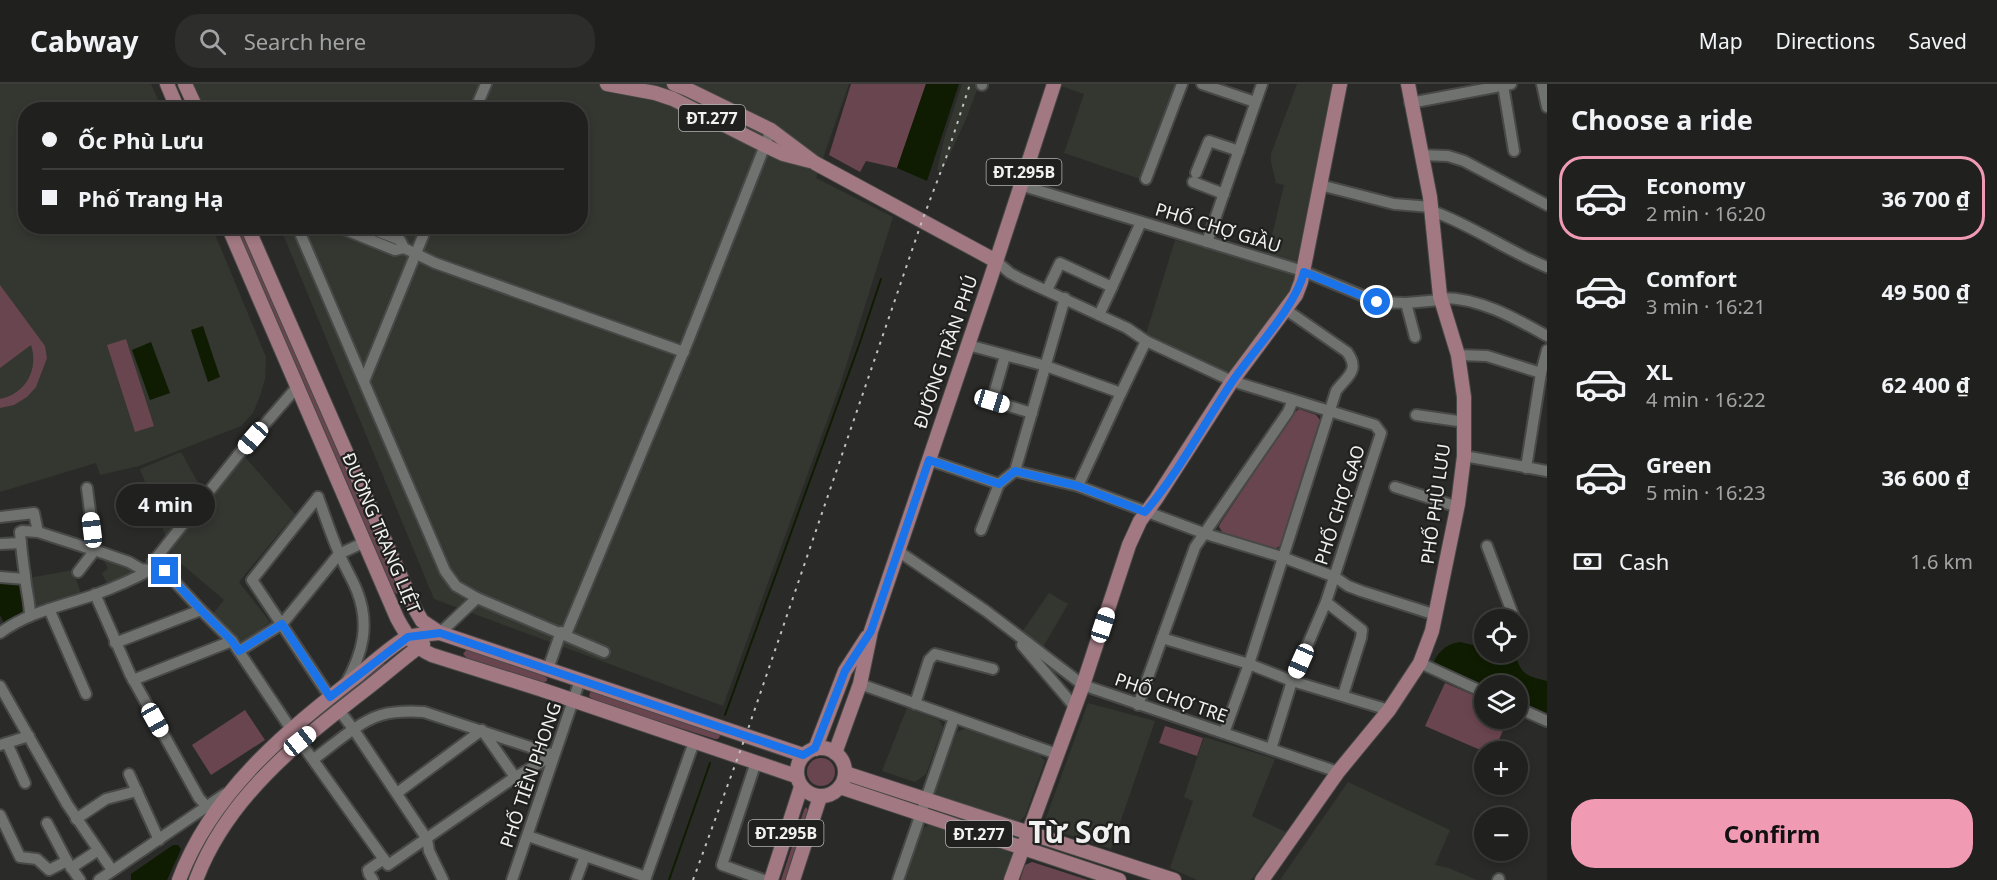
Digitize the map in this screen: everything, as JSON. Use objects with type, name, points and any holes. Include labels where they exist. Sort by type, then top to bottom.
[{"type":"main road","points":[[167,84],[175,102]]},
{"type":"main road","points":[[185,84],[193,102]]},
{"type":"main road","name":"ĐT.277","points":[[607,84],[655,93],[673,99],[783,154],[815,163]]},
{"type":"main road","name":"ĐT.277","points":[[674,84],[687,88],[771,130],[815,163],[996,261]]},
{"type":"main road","name":"ĐƯỜNG TRẦN PHÚ","points":[[809,752],[843,678],[857,664],[871,631],[1054,84]]},
{"type":"main road","points":[[1011,880],[1083,685],[1130,545],[1145,512],[1167,483],[1232,381],[1296,295],[1304,272],[1340,84]]},
{"type":"main road","name":"PHỐ PHÙ LƯU","points":[[1262,880],[1338,772],[1389,710],[1420,663],[1428,646],[1436,615],[1458,507],[1464,456],[1464,397],[1458,355],[1441,299],[1431,209],[1408,84]]},
{"type":"main road","name":"ĐƯỜNG TRANG LIỆT","points":[[231,234],[397,618],[408,637],[418,648],[432,655],[756,762],[799,781]]},
{"type":"main road","name":"ĐƯỜNG TRANG LIỆT","points":[[251,234],[422,621],[440,633],[809,752]]},
{"type":"main road","points":[[179,880],[211,809],[291,729],[408,637],[440,633]]},
{"type":"main road","points":[[196,880],[201,866],[228,820],[273,766],[300,741],[440,633]]},
{"type":"main road","name":"ĐƯỜNG TRẦN PHÚ","points":[[835,753],[860,684],[857,664]]},
{"type":"main road","points":[[843,678],[860,684]]},
{"type":"main road","points":[[826,749],[835,753],[842,761],[845,773],[840,787],[831,795],[820,797],[810,795],[799,781],[797,765],[809,752],[826,749]]},
{"type":"main road","name":"ĐT.277","points":[[845,773],[1174,880]]},
{"type":"main road","name":"ĐT.295B","points":[[771,880],[799,781]]},
{"type":"main road","name":"ĐT.277","points":[[840,787],[1119,880]]},
{"type":"main road","name":"ĐT.295B","points":[[793,880],[820,797]]},
{"type":"main road","points":[[211,809],[228,820]]},
{"type":"main road","points":[[1124,880],[1129,866]]},
{"type":"street","points":[[478,102],[486,84]]},
{"type":"street","points":[[1146,179],[1182,84]]},
{"type":"street","points":[[1202,84],[1256,102]]},
{"type":"street","points":[[1207,242],[1262,84]]},
{"type":"street","points":[[1542,84],[1547,107]]},
{"type":"street","points":[[1410,103],[1507,85],[1514,152]]},
{"type":"street","points":[[548,669],[684,352],[771,130]]},
{"type":"street","points":[[1224,194],[1195,178],[1209,141],[1239,151]]},
{"type":"street","points":[[1421,155],[1448,156],[1464,161],[1546,206]]},
{"type":"street","name":"PHỐ CHỢ GIẦU","points":[[1020,185],[1304,272],[1377,302],[1406,303],[1458,297],[1510,316],[1547,336]]},
{"type":"street","points":[[1320,185],[1394,204],[1431,209],[1547,267]]},
{"type":"street","points":[[1099,315],[1141,222]]},
{"type":"street","points":[[300,234],[445,571],[456,586],[477,598],[564,633],[604,652]]},
{"type":"street","points":[[356,234],[394,249],[404,248],[435,263],[684,352]]},
{"type":"street","points":[[385,234],[400,240],[404,248]]},
{"type":"street","points":[[364,381],[424,234]]},
{"type":"street","name":"PHỐ CHỢ GẠO","points":[[996,261],[1010,273],[1232,381],[1375,425],[1381,433],[1335,577],[1292,681],[1271,749]]},
{"type":"street","points":[[1047,290],[1060,263],[1112,287]]},
{"type":"street","points":[[981,530],[999,484],[1015,471],[1065,298]]},
{"type":"street","points":[[1406,303],[1415,337]]},
{"type":"street","points":[[1224,733],[1249,664],[1336,391],[1351,373],[1351,357],[1340,346],[1286,309]]},
{"type":"street","points":[[1078,486],[1146,341]]},
{"type":"street","points":[[968,345],[1046,366],[1121,393]]},
{"type":"street","points":[[1526,468],[1546,353]]},
{"type":"street","points":[[1458,355],[1487,356],[1541,373]]},
{"type":"street","points":[[1005,356],[992,401],[1032,413]]},
{"type":"street","points":[[0,633],[30,616],[133,579],[150,566],[238,455],[297,387]]},
{"type":"street","points":[[1138,705],[1196,547],[1288,412],[1293,400]]},
{"type":"street","points":[[1416,415],[1465,422]]},
{"type":"street","points":[[1464,456],[1547,471]]},
{"type":"street","points":[[929,460],[999,484]]},
{"type":"street","points":[[1015,471],[1078,486],[1206,534],[1282,557],[1335,577],[1361,591],[1436,615]]},
{"type":"street","points":[[1395,487],[1458,507]]},
{"type":"street","points":[[78,572],[94,550],[87,488]]},
{"type":"street","points":[[330,697],[252,580],[318,497],[339,554],[356,589],[364,616],[361,645],[344,686]]},
{"type":"street","points":[[0,517],[34,513],[38,532]]},
{"type":"street","points":[[30,616],[20,532],[38,532],[129,562],[138,568],[150,566],[162,568],[232,641],[291,729],[388,865],[515,777],[554,755]]},
{"type":"street","points":[[239,651],[282,624],[339,554],[365,542]]},
{"type":"street","points":[[0,544],[21,543]]},
{"type":"street","points":[[1487,546],[1511,609]]},
{"type":"street","name":"PHỐ CHỢ TRE","points":[[898,551],[986,611],[1083,685],[1338,772]]},
{"type":"street","points":[[0,577],[25,579]]},
{"type":"street","points":[[95,594],[133,680],[199,798],[211,809],[186,822],[99,880]]},
{"type":"street","points":[[440,633],[477,598]]},
{"type":"street","points":[[1326,602],[1362,630],[1343,695]]},
{"type":"street","points":[[49,609],[86,693]]},
{"type":"street","points":[[115,643],[201,610]]},
{"type":"street","name":"PHỐ CHỢ TRE","points":[[1008,629],[1074,706]]},
{"type":"street","points":[[1162,638],[1389,710]]},
{"type":"street","points":[[133,680],[232,641]]},
{"type":"street","points":[[915,704],[929,660],[935,654],[993,669]]},
{"type":"street","points":[[1420,663],[1474,688]]},
{"type":"street","name":"PHỐ TIỀN PHONG","points":[[512,880],[580,680]]},
{"type":"street","points":[[860,684],[1057,754]]},
{"type":"street","points":[[0,686],[76,819],[112,870]]},
{"type":"street","points":[[339,710],[427,839],[429,851],[443,880]]},
{"type":"street","points":[[314,759],[354,730],[380,715],[403,711],[424,712],[554,755]]},
{"type":"street","points":[[1528,712],[1547,721]]},
{"type":"street","points":[[898,880],[954,718]]},
{"type":"street","points":[[482,730],[515,777]]},
{"type":"street","points":[[397,793],[482,730]]},
{"type":"street","points":[[25,783],[3,744],[28,736]]},
{"type":"street","points":[[528,836],[646,878],[694,742]]},
{"type":"street","points":[[756,762],[722,865],[764,880]]},
{"type":"street","points":[[129,774],[159,840]]},
{"type":"street","points":[[76,819],[106,799],[137,790]]},
{"type":"street","points":[[0,815],[20,857],[37,860],[49,870],[97,851]]},
{"type":"street","points":[[186,822],[201,824],[203,828],[201,835]]},
{"type":"street","points":[[47,823],[80,880]]},
{"type":"street","points":[[576,880],[585,856]]},
{"type":"street","points":[[373,880],[368,870],[384,859]]},
{"type":"shaded area","points":[[0,84],[151,84],[159,102],[18,102],[18,234],[215,234],[266,357],[265,379],[260,396],[253,413],[241,426],[139,466],[100,475],[96,463],[0,492]]},
{"type":"shaded area","points":[[190,84],[849,84],[816,178],[893,217],[839,388],[723,706],[434,599],[283,234],[588,234],[588,102],[198,102]]},
{"type":"shaded area","points":[[851,84],[926,84],[897,168],[866,161],[860,172],[829,155]]},
{"type":"shaded area","points":[[926,84],[959,84],[927,181],[897,168]]},
{"type":"shaded area","points":[[962,84],[979,84],[967,117],[942,171],[937,170],[944,139]]},
{"type":"shaded area","points":[[1062,84],[1176,84],[1143,180],[1064,153],[1084,94],[1061,86]]},
{"type":"shaded area","points":[[1297,84],[1332,84],[1296,266],[1267,256],[1284,185],[1276,183],[1271,154]]},
{"type":"shaded area","points":[[238,234],[244,234],[399,592],[397,594],[394,592]]},
{"type":"shaded area","points":[[1175,240],[1298,274],[1285,304],[1231,376],[1146,334]]},
{"type":"shaded area","points":[[0,285],[45,346],[47,358],[36,387],[27,397],[14,405],[0,408],[0,399],[17,392],[28,379],[32,371],[33,354],[31,345],[0,368]]},
{"type":"shaded area","points":[[203,326],[220,377],[208,382],[191,330]]},
{"type":"shaded area","points":[[126,339],[154,426],[135,432],[107,345]]},
{"type":"shaded area","points":[[151,342],[170,393],[150,400],[132,350]]},
{"type":"shaded area","points":[[1299,409],[1316,415],[1320,423],[1282,545],[1272,550],[1223,533],[1219,527],[1220,524],[1293,414]]},
{"type":"shaded area","points":[[181,452],[202,490],[166,537],[140,469]]},
{"type":"shaded area","points":[[245,457],[295,514],[239,582],[270,622],[240,645],[212,615],[224,600],[170,554],[174,545]]},
{"type":"shaded area","points":[[106,555],[128,562],[135,573],[109,587],[102,574],[108,568],[104,561]]},
{"type":"shaded area","points":[[73,570],[81,594],[37,609],[33,607],[29,578]]},
{"type":"shaded area","points":[[0,582],[21,582],[25,603],[23,611],[6,623],[0,615]]},
{"type":"shaded area","points":[[1049,593],[1068,604],[1043,647],[1022,632]]},
{"type":"shaded area","points":[[1460,642],[1474,645],[1474,663],[1519,663],[1527,674],[1547,681],[1547,717],[1528,708],[1528,675],[1474,675],[1474,685],[1432,666],[1442,650]]},
{"type":"shaded area","points":[[467,649],[541,674],[547,678],[547,681],[542,683],[467,658],[463,654]]},
{"type":"shaded area","points":[[384,663],[384,667],[314,722],[311,721]]},
{"type":"shaded area","points":[[1445,683],[1474,695],[1474,729],[1504,729],[1498,741],[1474,741],[1474,747],[1425,726]]},
{"type":"shaded area","points":[[591,690],[718,733],[720,736],[715,739],[594,701],[589,696]]},
{"type":"shaded area","points":[[1088,703],[1155,721],[1111,849],[1043,826]]},
{"type":"shaded area","points":[[907,708],[939,720],[943,727],[926,774],[915,782],[882,771]]},
{"type":"shaded area","points":[[245,710],[265,740],[211,775],[192,745]]},
{"type":"shaded area","points":[[1165,726],[1203,738],[1197,756],[1159,743]]},
{"type":"shaded area","points":[[966,728],[1037,752],[1045,761],[1025,816],[1016,825],[939,799],[935,793],[957,732]]},
{"type":"shaded area","points":[[1204,737],[1275,759],[1252,816],[1286,832],[1251,880],[1197,880],[1170,868],[1193,801],[1184,797]]},
{"type":"shaded area","points":[[821,758],[831,762],[835,772],[831,782],[821,786],[811,782],[807,772],[811,762]]},
{"type":"shaded area","points":[[1348,782],[1450,830],[1435,865],[1449,868],[1477,880],[1280,880]]},
{"type":"shaded area","points":[[806,807],[808,810],[785,880],[781,880],[804,810]]},
{"type":"shaded area","points":[[934,822],[1002,846],[1013,855],[1004,880],[904,880],[920,830]]},
{"type":"shaded area","points":[[173,845],[178,845],[181,849],[167,880],[131,880],[131,874]]},
{"type":"shaded area","points":[[1032,862],[1088,880],[1020,880],[1025,865]]},
{"type":"waterway","points":[[725,715],[881,279]]},
{"type":"waterway","points":[[669,880],[710,763]]},
{"type":"railway","points":[[693,880],[746,735],[970,84]]},
{"type":"district","name":"Từ Sơn","points":[[1080,833]]},
{"type":"route","points":[[165,571],[239,651],[282,624],[330,697],[408,637],[440,633],[803,755],[815,748],[845,671],[871,631],[929,460],[999,484],[1015,471],[1078,486],[1145,512],[1167,483],[1232,381],[1296,295],[1304,272],[1377,302]]}]
